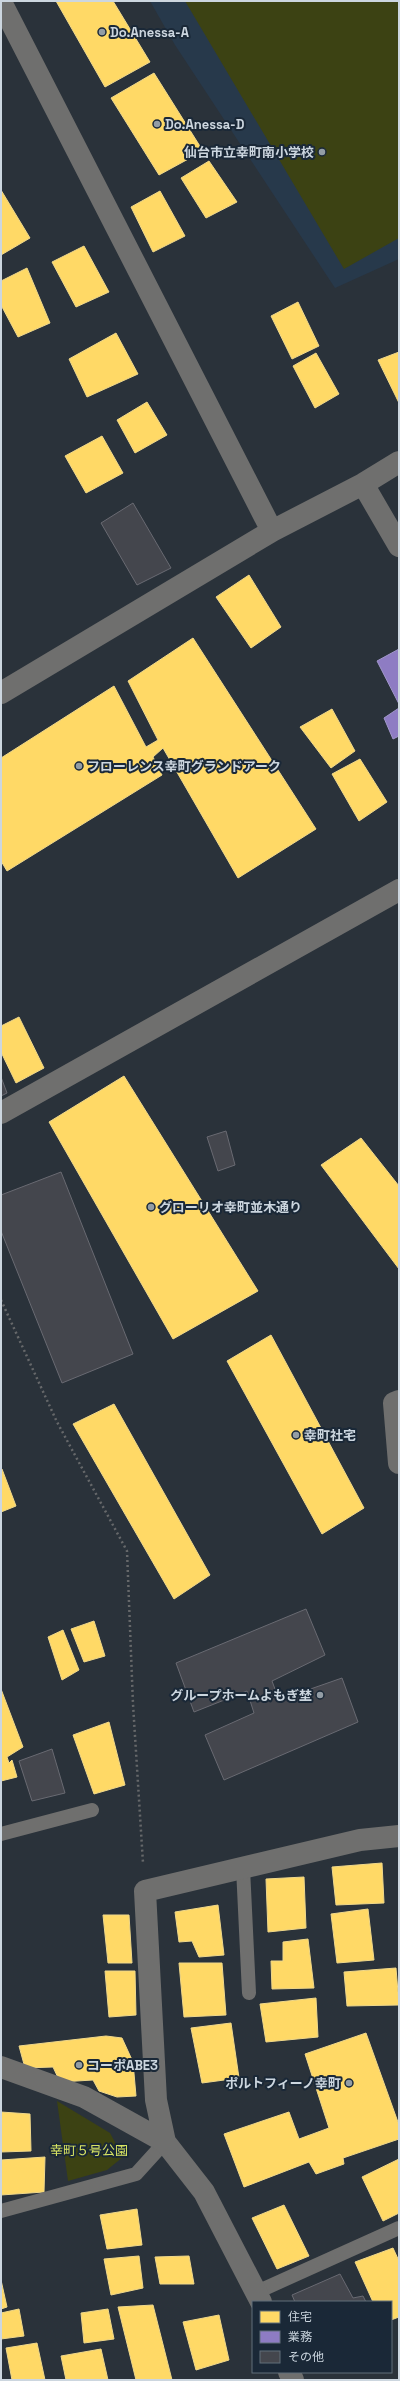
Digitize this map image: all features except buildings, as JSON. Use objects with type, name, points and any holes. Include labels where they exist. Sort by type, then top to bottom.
[{"type":"street","points":[[1,2],[272,531]]},
{"type":"street","points":[[1,693],[272,531],[363,484],[399,462]]},
{"type":"street","points":[[363,484],[399,546]]},
{"type":"street","points":[[1,1113],[399,890]]},
{"type":"street","points":[[399,1401],[394,1403],[399,1463]]},
{"type":"street","points":[[165,2142],[156,2100],[145,1891],[360,1840],[399,1836]]},
{"type":"street","points":[[1,2067],[84,2097],[165,2142],[204,2192],[259,2297]]},
{"type":"lane","points":[[1,1834],[92,1810]]},
{"type":"lane","points":[[243,1868],[249,1993]]},
{"type":"lane","points":[[1,2211],[136,2174],[165,2142]]},
{"type":"lane","points":[[259,2297],[399,2228]]},
{"type":"path","points":[[1,1300],[57,1422],[127,1551],[133,1704],[145,1891]]},
{"type":"shaded area","name":"仙台市立幸町南小学校","points":[[150,1],[399,1],[399,259],[335,288],[175,45]]},
{"type":"green space","name":"仙台市立幸町南小学校","points":[[185,1],[399,1],[399,238],[344,269]]},
{"type":"green space","name":"幸町５号公園","points":[[57,2101],[110,2133],[123,2157],[107,2170],[68,2181]]},
{"type":"place","name":"Do.Anessa-A","points":[[102,32]]},
{"type":"place","name":"Do.Anessa-D","points":[[157,124]]},
{"type":"place","name":"仙台市立幸町南小学校","points":[[322,152]]},
{"type":"place","name":"フローレンス幸町グランドアーク","points":[[79,766]]},
{"type":"place","name":"グローリオ幸町並木通り","points":[[151,1207]]},
{"type":"place","name":"幸町社宅","points":[[296,1435]]},
{"type":"place","name":"グループホームよもぎ埜","points":[[320,1695]]},
{"type":"place","name":"コーポABE3","points":[[79,2065]]},
{"type":"place","name":"ポルトフィーノ幸町","points":[[349,2083]]}]
